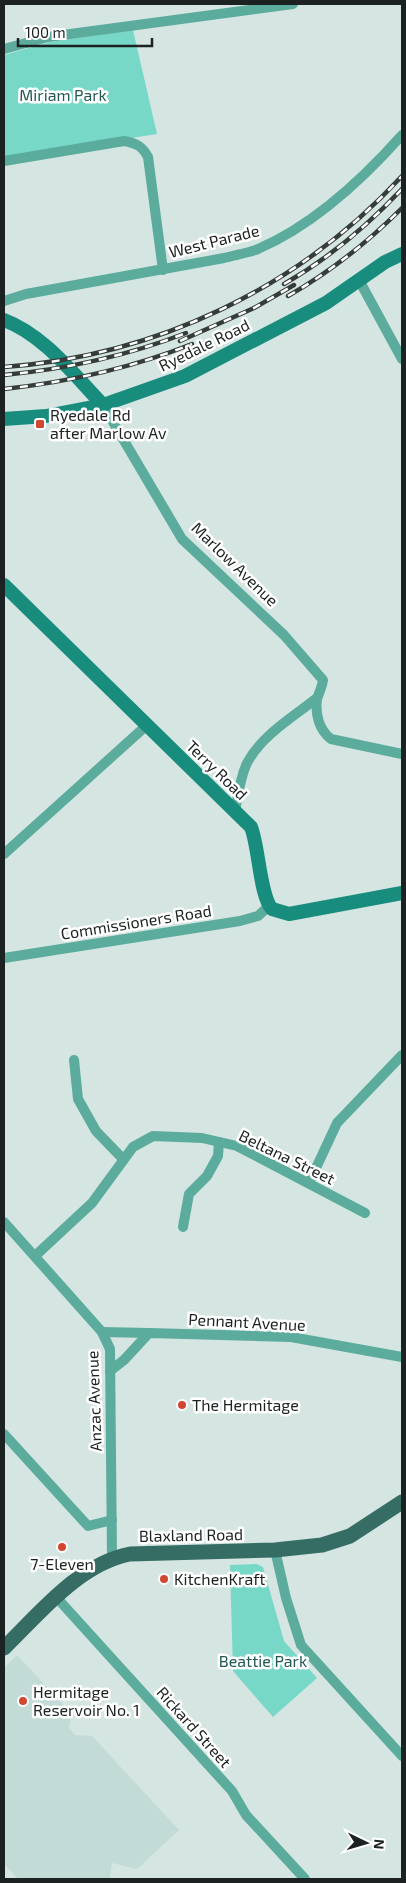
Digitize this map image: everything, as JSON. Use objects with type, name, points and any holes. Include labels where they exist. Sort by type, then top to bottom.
[{"type":"main road","name":"Blaxland Road","points":[[4,1648],[84,1572],[112,1558],[145,1553],[274,1550],[322,1545],[337,1541],[361,1530],[401,1506]]},
{"type":"street","points":[[4,49],[48,37],[293,4]]},
{"type":"street","name":"West Parade","points":[[4,295],[26,294],[163,270],[256,249],[293,232],[374,166],[402,135]]},
{"type":"street","points":[[4,162],[124,142],[134,142],[148,156],[163,270]]},
{"type":"street","name":"Ryedale Road","points":[[4,419],[74,411],[103,405],[185,376],[326,303],[402,254]]},
{"type":"street","points":[[359,280],[402,359]]},
{"type":"street","name":"West Parade","points":[[4,302],[26,294]]},
{"type":"street","name":"Marlow Avenue","points":[[4,320],[26,332],[43,345],[103,405],[182,539],[284,635],[323,680],[322,691],[317,698],[318,719],[323,733],[331,739],[402,754]]},
{"type":"street","points":[[74,411],[84,386]]},
{"type":"street","name":"Terry Road","points":[[4,586],[251,827],[256,840],[269,906]]},
{"type":"street","points":[[235,812],[240,784],[248,763],[267,737],[317,698]]},
{"type":"street","points":[[5,850],[146,725]]},
{"type":"street","points":[[269,906],[275,911],[289,914],[402,894]]},
{"type":"street","name":"Commissioners Road","points":[[4,958],[240,922],[258,916],[269,906]]},
{"type":"street","points":[[309,1183],[337,1123],[402,1055]]},
{"type":"street","points":[[74,1060],[78,1099],[96,1131],[123,1159]]},
{"type":"street","name":"Beltana Street","points":[[35,1256],[92,1203],[123,1159],[134,1147],[153,1136],[202,1138],[237,1146],[365,1213]]},
{"type":"street","points":[[183,1227],[189,1194],[207,1176],[218,1156],[220,1142]]},
{"type":"street","name":"Anzac Avenue","points":[[4,1222],[102,1332],[110,1349],[112,1558]]},
{"type":"street","name":"Pennant Avenue","points":[[102,1332],[291,1336],[402,1357]]},
{"type":"street","points":[[110,1371],[124,1360],[149,1333]]},
{"type":"street","points":[[4,1434],[88,1526],[112,1520]]},
{"type":"street","points":[[274,1550],[286,1598],[301,1645],[402,1756]]},
{"type":"street","name":"Rickard Street","points":[[57,1598],[232,1791],[246,1815],[305,1879]]},
{"type":"shaded area","points":[[17,1655],[72,1714],[69,1728],[75,1735],[92,1736],[179,1830],[137,1869],[112,1863],[110,1879],[18,1879],[4,1864],[4,1668]]},
{"type":"green space","name":"Miriam Park","points":[[133,30],[157,134],[4,158],[4,55],[50,42]]},
{"type":"green space","name":"Beattie Park","points":[[257,1564],[263,1567],[284,1641],[317,1678],[273,1717],[233,1671],[230,1565]]},
{"type":"railway","points":[[4,367],[61,360],[116,348],[170,331],[221,309],[271,283],[318,252],[362,216],[402,176]]},
{"type":"railway","points":[[284,284],[316,264],[346,241],[402,189]]},
{"type":"railway","points":[[288,296],[348,256],[402,208]]},
{"type":"railway","points":[[180,341],[254,308],[294,285]]},
{"type":"railway","points":[[4,375],[50,369],[119,355],[186,333]]},
{"type":"railway","points":[[4,389],[100,373],[169,353],[192,344]]},
{"type":"place","name":"Ryedale Rd after Marlow Av","points":[[40,424]]},
{"type":"place","name":"The Hermitage","points":[[182,1405]]},
{"type":"place","name":"7-Eleven","points":[[62,1547]]},
{"type":"place","name":"KitchenKraft","points":[[164,1579]]},
{"type":"place","name":"Hermitage Reservoir No. 1","points":[[23,1701]]}]
